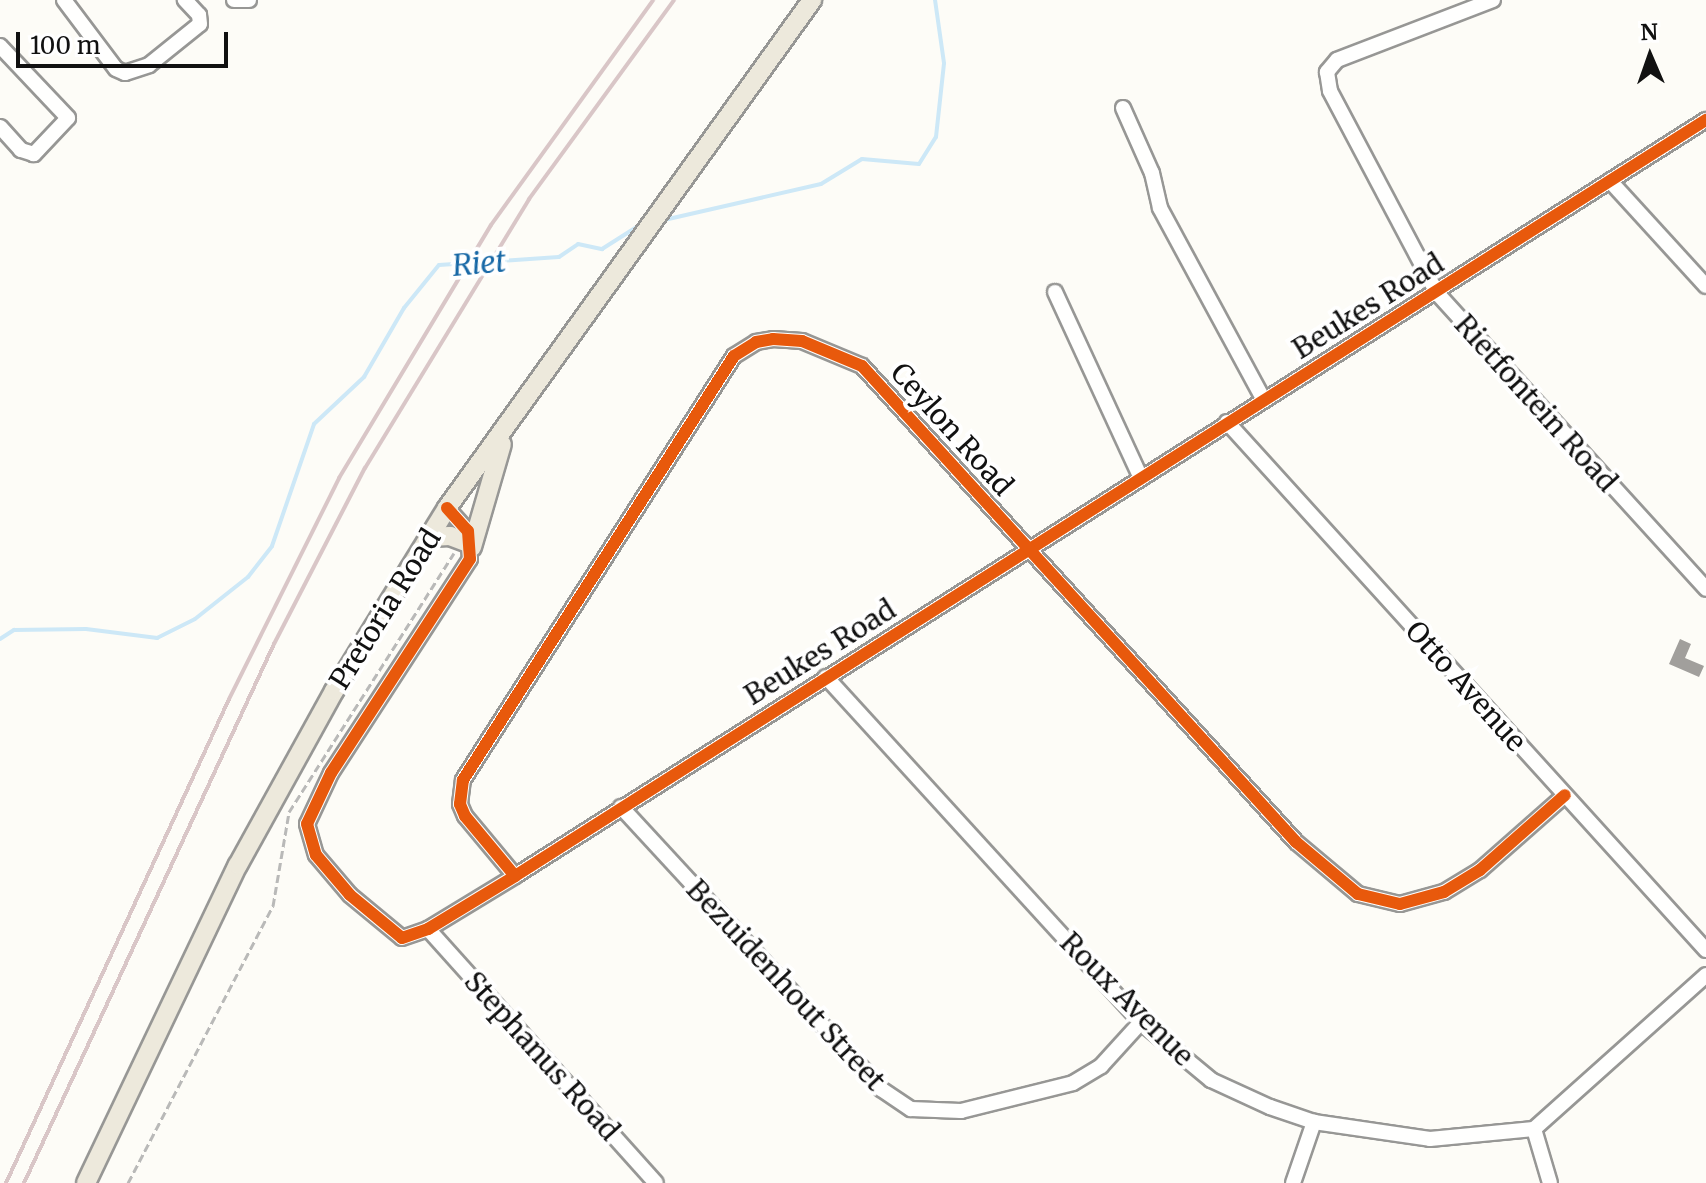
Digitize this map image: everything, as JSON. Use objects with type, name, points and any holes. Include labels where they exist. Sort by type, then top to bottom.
[{"type":"main road","name":"Pretoria Road","points":[[86,1183],[238,865],[334,691],[447,508],[812,0]]},
{"type":"main road","points":[[429,537],[469,543],[510,422]]},
{"type":"street","points":[[64,0],[116,69],[125,73],[149,65],[200,24],[199,15],[185,0]]},
{"type":"street","points":[[234,0],[249,0]]},
{"type":"street","name":"Rietfontein Road","points":[[1493,0],[1337,60],[1327,72],[1330,91],[1437,293],[1706,589]]},
{"type":"street","points":[[0,46],[68,118],[34,154],[21,150],[0,127]]},
{"type":"street","points":[[1123,108],[1152,173],[1156,201],[1264,400]]},
{"type":"street","name":"Beukes Road","points":[[469,543],[459,579],[325,782],[307,824],[316,855],[393,935],[408,938],[515,876],[1706,120]]},
{"type":"street","points":[[1610,181],[1706,286]]},
{"type":"street","points":[[1055,292],[1141,478]]},
{"type":"street","name":"Ceylon Road","points":[[515,876],[465,816],[460,804],[463,780],[744,347],[788,339],[852,359],[1296,842],[1358,894],[1400,904],[1444,892],[1480,870],[1565,795]]},
{"type":"street","name":"Otto Avenue","points":[[1227,422],[1706,950]]},
{"type":"street","points":[[447,508],[466,526],[469,543]]},
{"type":"street","name":"Roux Avenue","points":[[826,677],[1141,1022],[1211,1080],[1314,1122],[1430,1139],[1534,1129]]},
{"type":"street","name":"Bezuidenhout Street","points":[[621,807],[881,1089],[911,1109],[961,1111],[1073,1083],[1101,1066],[1141,1022]]},
{"type":"street","name":"Stephanus Road","points":[[428,929],[656,1183]]},
{"type":"street","points":[[1550,1183],[1534,1129],[1706,975]]},
{"type":"street","points":[[1293,1183],[1314,1122]]},
{"type":"path","points":[[128,1183],[273,906],[289,812],[469,543]]},
{"type":"building","points":[[1680,639],[1691,644],[1685,658],[1704,666],[1699,677],[1669,664]]},
{"type":"waterway","name":"Riet","points":[[664,220],[821,184],[862,159],[919,164],[936,137],[944,63],[935,0]]},
{"type":"waterway","name":"Riet","points":[[0,639],[14,630],[86,629],[157,638],[195,619],[248,577],[272,546],[314,424],[364,377],[404,308],[439,265],[559,257],[578,244],[602,249],[643,223]]},
{"type":"railway","points":[[6,1183],[229,699],[339,478],[491,225],[653,0]]},
{"type":"railway","points":[[24,1183],[274,644],[365,468],[529,199],[674,0]]},
{"type":"cycle path","points":[[447,508],[468,531],[470,559],[331,773],[307,824],[316,855],[350,895],[402,938],[428,929],[515,876],[1706,120]]},
{"type":"cycle path","points":[[515,876],[465,816],[460,804],[463,780],[734,356],[756,342],[773,339],[802,341],[862,366],[1296,842],[1358,894],[1400,904],[1444,892],[1480,870],[1565,795]]}]
